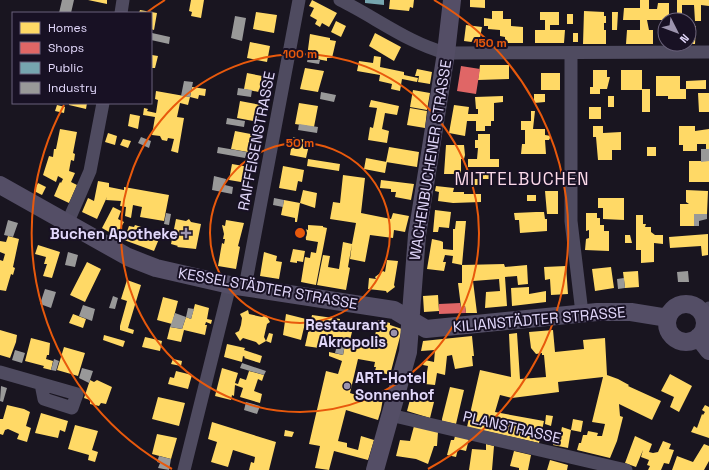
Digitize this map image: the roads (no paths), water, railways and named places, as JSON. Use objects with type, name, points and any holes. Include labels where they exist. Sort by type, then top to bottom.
[{"type":"main road","name":"WACHENBUCHENER STRASSE","points":[[375,470],[408,352],[417,235],[446,52],[452,0]]},
{"type":"main road","name":"KESSELSTÄDTER STRASSE","points":[[0,185],[128,257],[156,268],[237,286],[394,310],[411,320]]},
{"type":"main road","points":[[681,304],[693,305],[706,310],[704,344],[688,342],[676,338],[668,328],[668,318],[671,311],[681,304]]},
{"type":"main road","name":"KILIANSTÄDTER STRASSE","points":[[411,320],[426,329],[582,309],[631,312],[668,318]]},
{"type":"street","points":[[121,12],[123,0]]},
{"type":"street","name":"RAIFFEISENSTRASSE","points":[[184,470],[237,286],[300,0]]},
{"type":"street","points":[[345,1],[402,34],[435,50],[446,52],[709,52]]},
{"type":"street","points":[[571,53],[571,222],[582,309]]},
{"type":"street","points":[[67,224],[90,171],[104,104]]},
{"type":"street","points":[[0,372],[41,384]]},
{"type":"street","name":"PLANSTRASSE","points":[[390,415],[626,470]]},
{"type":"place","name":"Buchen Apotheke","points":[[186,233]]},
{"type":"place","name":"Restaurant Akropolis","points":[[394,333]]},
{"type":"place","name":"ART-Hotel Sonnenhof","points":[[347,386]]},
{"type":"district","name":"MITTELBUCHEN","points":[[522,179]]}]
